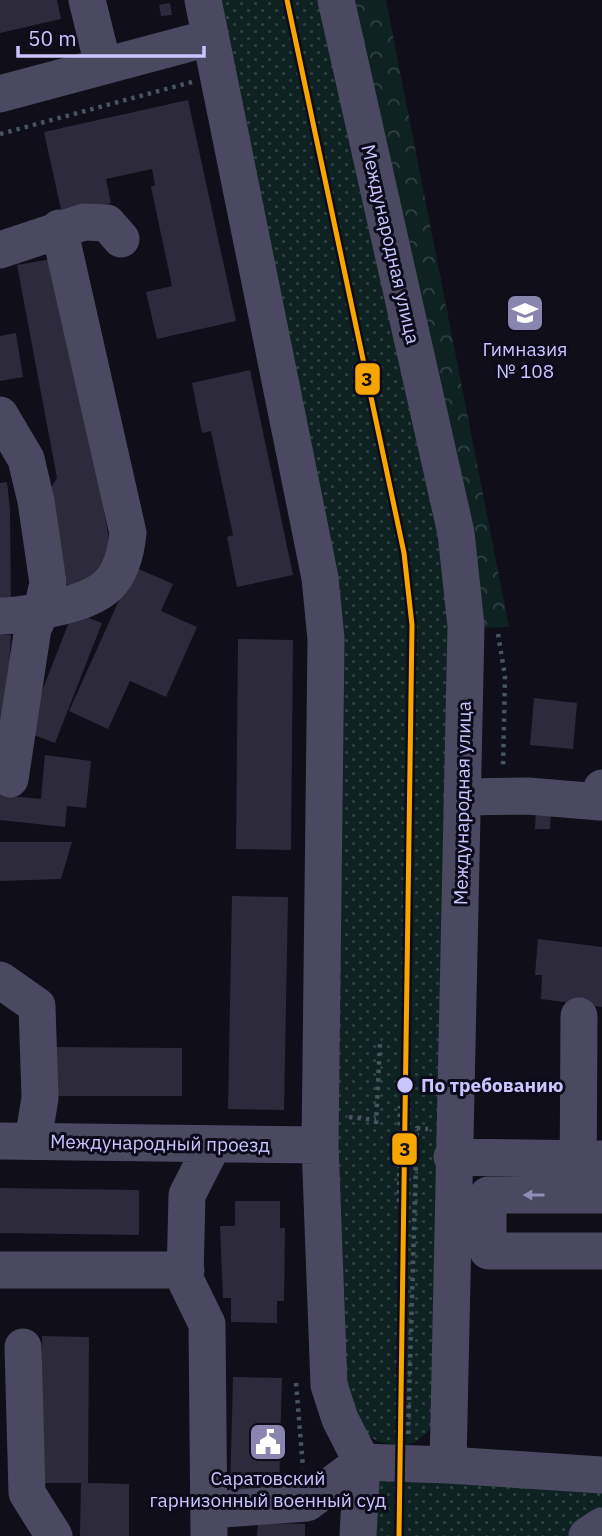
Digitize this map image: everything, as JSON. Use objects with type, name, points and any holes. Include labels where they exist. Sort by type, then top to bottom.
[{"type":"street","points":[[87,0],[103,65]]},
{"type":"street","points":[[204,0],[209,38],[320,578],[326,639],[320,1145],[329,1385],[340,1419],[362,1462],[358,1536]]},
{"type":"street","name":"Международная улица","points":[[336,0],[456,533],[466,626],[448,1465]]},
{"type":"street","points":[[0,94],[209,38]]},
{"type":"street","points":[[0,250],[59,228],[84,222],[107,223],[121,239]]},
{"type":"street","points":[[0,616],[86,601],[104,591],[125,557],[128,533],[59,228]]},
{"type":"street","points":[[0,415],[26,459],[36,501],[48,583],[42,610],[33,628],[10,779]]},
{"type":"street","points":[[462,797],[528,796],[600,802],[602,788]]},
{"type":"street","points":[[0,980],[37,1006],[40,1098],[16,1141]]},
{"type":"street","points":[[579,1016],[590,1158],[590,1195],[488,1195],[488,1251],[602,1251]]},
{"type":"street","name":"Международный проезд","points":[[16,1141],[320,1145]]},
{"type":"street","points":[[214,1144],[187,1195],[185,1279],[207,1324],[209,1523],[307,1503],[362,1462],[602,1475]]},
{"type":"street","points":[[453,1144],[590,1158]]},
{"type":"street","points":[[0,1270],[186,1270]]},
{"type":"street","points":[[23,1347],[26,1493],[54,1536]]},
{"type":"street","points":[[587,1536],[602,1526]]},
{"type":"path","points":[[0,134],[196,80],[199,94]]},
{"type":"path","points":[[342,1117],[376,1122],[380,1044]]},
{"type":"path","points":[[399,1202],[400,1106]]},
{"type":"path","points":[[407,1465],[417,1128],[453,1144]]},
{"type":"green space","points":[[217,0],[327,0],[447,533],[455,625],[435,1416],[428,1432],[414,1443],[399,1446],[377,1441],[365,1434],[344,1385],[337,1149],[339,638]]},
{"type":"green space","points":[[346,0],[386,0],[509,627],[476,628]]},
{"type":"green space","points":[[383,1477],[602,1484],[602,1536],[368,1536],[372,1491]]},
{"type":"building","points":[[0,0],[57,0],[61,19],[0,33]]},
{"type":"building","points":[[170,3],[172,15],[161,16],[159,5]]},
{"type":"building","points":[[188,100],[236,321],[157,339],[146,292],[172,286],[151,187],[155,185],[152,169],[106,179],[111,203],[62,214],[44,132]]},
{"type":"building","points":[[57,258],[114,565],[68,589],[49,491],[57,478],[17,265]]},
{"type":"building","points":[[16,333],[23,377],[0,381],[0,336]]},
{"type":"building","points":[[250,370],[293,575],[237,587],[227,537],[233,535],[211,431],[202,433],[192,383]]},
{"type":"building","points":[[7,482],[10,510],[11,609],[0,608],[0,483]]},
{"type":"building","points":[[134,567],[173,584],[161,611],[197,627],[166,697],[130,681],[108,729],[69,711]]},
{"type":"building","points":[[73,612],[102,623],[55,743],[26,732]]},
{"type":"building","points":[[0,634],[11,635],[4,738],[0,738]]},
{"type":"building","points":[[238,639],[293,640],[291,850],[236,849]]},
{"type":"building","points":[[534,698],[577,703],[573,749],[530,745]]},
{"type":"building","points":[[45,755],[91,761],[86,808],[67,806],[65,827],[0,820],[0,795],[41,799]]},
{"type":"building","points":[[536,809],[551,810],[550,829],[535,829]]},
{"type":"building","points":[[0,842],[72,842],[61,879],[0,881]]},
{"type":"building","points":[[232,896],[288,897],[284,1110],[228,1109]]},
{"type":"building","points":[[538,939],[602,947],[602,1007],[541,999],[542,975],[535,975]]},
{"type":"building","points":[[45,1047],[182,1048],[182,1096],[45,1096]]},
{"type":"building","points":[[0,1188],[139,1190],[139,1235],[0,1233]]},
{"type":"building","points":[[235,1201],[280,1201],[280,1228],[285,1228],[284,1301],[277,1301],[277,1323],[231,1322],[231,1298],[223,1298],[220,1226],[235,1226]]},
{"type":"building","points":[[42,1336],[89,1337],[88,1483],[129,1484],[129,1536],[80,1536],[81,1483],[41,1483]]},
{"type":"building","points":[[233,1377],[282,1378],[279,1491],[230,1490]]},
{"type":"building","points":[[258,1523],[305,1524],[305,1536],[257,1536]]},
{"type":"transit line","name":"3","points":[[287,0],[404,553],[412,625],[399,1536]]},
{"type":"place","name":"Гимназия № 108","points":[[525,313]]},
{"type":"place","name":"По требованию","points":[[405,1085]]},
{"type":"place","name":"Саратовский гарнизонный военный суд","points":[[268,1442]]}]
